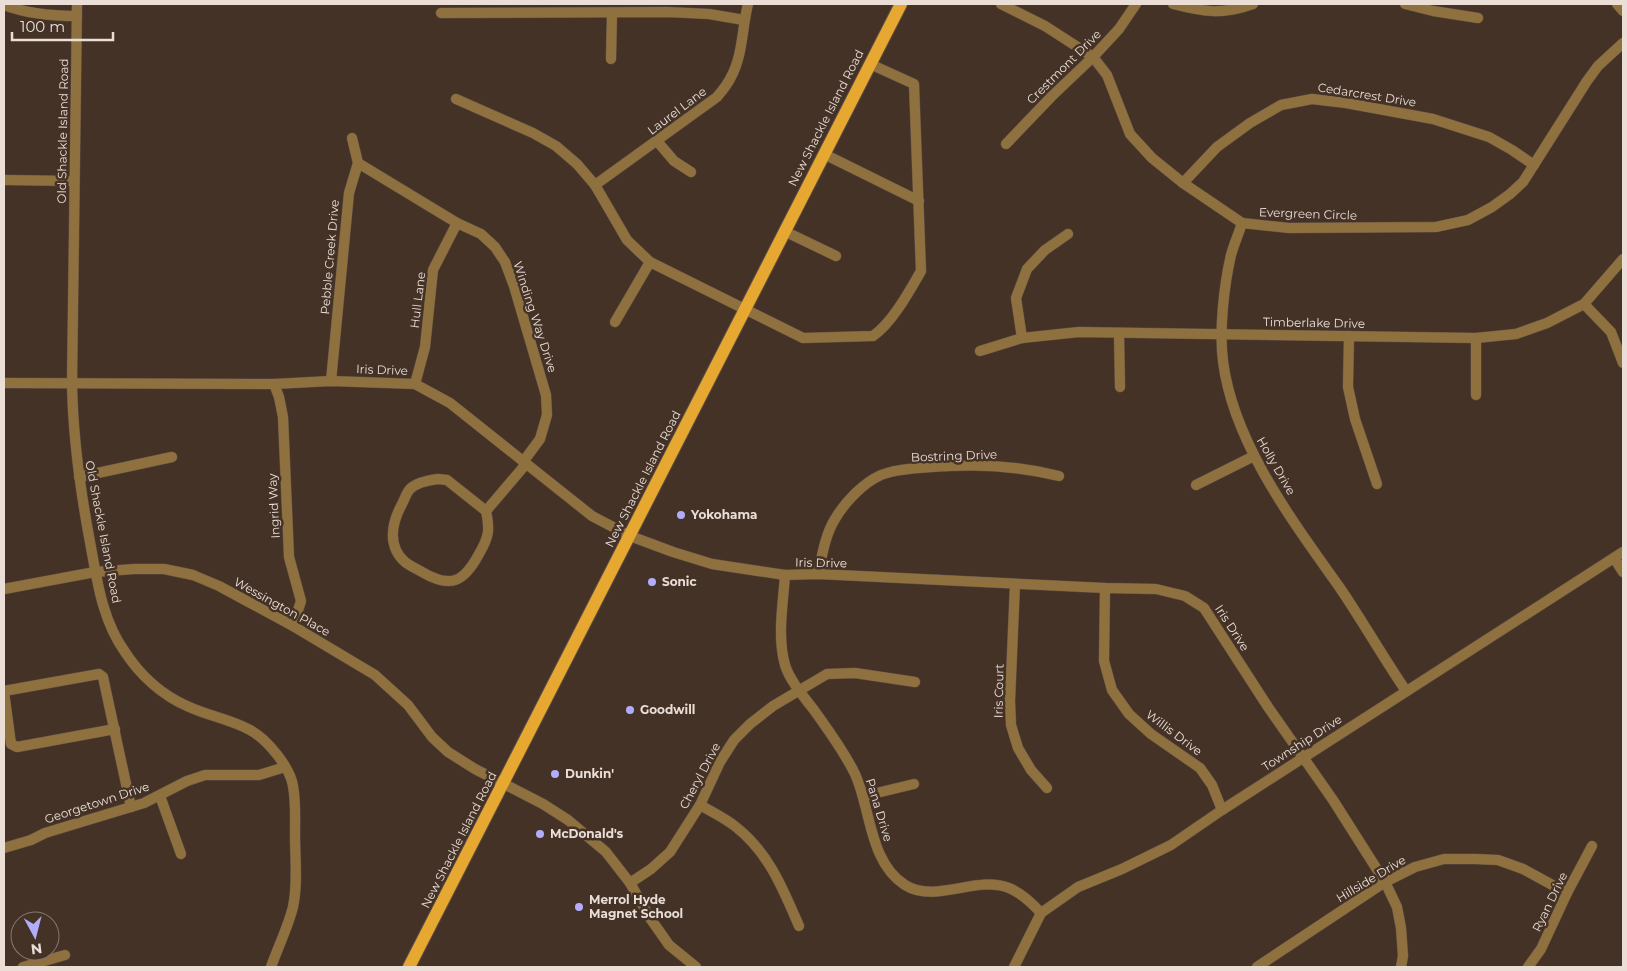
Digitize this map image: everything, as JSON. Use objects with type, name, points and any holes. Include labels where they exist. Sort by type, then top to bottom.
[{"type":"main road","name":"New Shackle Island Road","points":[[409,967],[901,4]]},
{"type":"street","name":"Old Shackle Island Road","points":[[78,4],[74,181],[73,421],[78,477],[95,572],[113,632],[124,652],[137,669],[156,687],[186,706],[232,721],[252,731],[264,740],[276,754],[293,784],[295,871],[293,907],[272,967]]},
{"type":"street","name":"Laurel Lane","points":[[595,184],[717,97],[731,77],[740,50],[748,4]]},
{"type":"street","name":"Evergreen Circle","points":[[1001,4],[1045,26],[1093,57],[1108,75],[1130,134],[1152,158],[1183,183],[1242,223],[1289,228],[1436,227],[1468,220],[1492,207],[1523,182],[1586,81],[1598,66],[1623,43]]},
{"type":"street","name":"Crestmont Drive","points":[[1006,144],[1119,29],[1136,4]]},
{"type":"street","points":[[1173,4],[1216,12],[1238,9],[1253,4]]},
{"type":"street","points":[[1405,4],[1433,11],[1478,18]]},
{"type":"street","points":[[1617,4],[1623,11]]},
{"type":"street","points":[[4,8],[30,13],[77,16]]},
{"type":"street","points":[[441,14],[667,12],[709,14],[744,20]]},
{"type":"street","points":[[611,58],[612,13]]},
{"type":"street","points":[[456,99],[533,133],[556,146],[577,164],[595,184],[626,240],[650,262],[803,338],[873,336],[881,330],[910,291],[921,271],[914,84],[870,64]]},
{"type":"street","name":"Cedarcrest Drive","points":[[1183,183],[1217,147],[1250,123],[1281,105],[1312,98],[1433,119],[1489,137],[1534,165]]},
{"type":"street","points":[[352,138],[358,162]]},
{"type":"street","points":[[657,141],[674,161],[691,172]]},
{"type":"street","points":[[824,154],[919,201]]},
{"type":"street","name":"Winding Way Drive","points":[[358,162],[457,223],[481,234],[495,248],[505,262],[514,286],[546,395],[547,415],[540,439],[485,509]]},
{"type":"street","name":"Pebble Creek Drive","points":[[331,381],[349,193],[358,162]]},
{"type":"street","points":[[4,180],[74,181]]},
{"type":"street","name":"Hull Lane","points":[[415,384],[425,347],[433,270],[457,223]]},
{"type":"street","name":"Holly Drive","points":[[1242,223],[1231,255],[1226,285],[1222,334],[1223,361],[1238,419],[1254,456],[1308,543],[1342,590],[1406,691]]},
{"type":"street","points":[[784,231],[836,256]]},
{"type":"street","points":[[1022,338],[1016,298],[1027,269],[1045,250],[1068,234]]},
{"type":"street","name":"Timberlake Drive","points":[[980,351],[1022,338],[1079,332],[1476,338],[1516,334],[1547,323],[1584,304],[1623,259]]},
{"type":"street","points":[[615,322],[650,262]]},
{"type":"street","points":[[1584,304],[1611,332],[1623,363]]},
{"type":"street","points":[[1120,333],[1120,387]]},
{"type":"street","points":[[1349,336],[1348,387],[1355,419],[1377,484]]},
{"type":"street","points":[[1476,338],[1476,395]]},
{"type":"street","name":"Iris Drive","points":[[4,384],[274,384],[331,381],[415,384],[450,403],[592,516],[630,536],[712,564],[785,575],[818,574],[1156,589],[1185,596],[1204,608],[1333,800],[1385,882],[1397,907],[1401,928],[1403,956],[1401,967]]},
{"type":"street","name":"Ingrid Way","points":[[274,384],[283,417],[289,557],[301,601],[293,626]]},
{"type":"street","points":[[1196,485],[1254,456]]},
{"type":"street","points":[[78,477],[172,457]]},
{"type":"street","name":"Bostring Drive","points":[[818,574],[823,547],[835,520],[858,490],[882,475],[915,468],[995,466],[1033,469],[1059,476]]},
{"type":"street","points":[[438,479],[447,480],[485,509],[489,530],[488,536],[472,567],[465,575],[459,578],[443,582],[435,580],[405,562],[396,550],[392,532],[396,516],[410,489],[420,483],[438,479]]},
{"type":"street","name":"Township Drive","points":[[1014,967],[1042,913],[1078,887],[1122,869],[1170,845],[1623,552]]},
{"type":"street","points":[[1614,558],[1623,572]]},
{"type":"street","name":"Wessington Place","points":[[4,589],[95,572],[134,569],[164,569],[192,575],[219,586],[293,626],[375,675],[408,705],[432,737],[448,752],[475,769],[503,782]]},
{"type":"street","name":"Pana Drive","points":[[785,575],[780,640],[786,667],[799,690],[842,750],[854,773],[864,796],[873,838],[882,860],[892,875],[906,886],[927,892],[947,891],[988,884],[1008,887],[1026,898],[1042,913]]},
{"type":"street","name":"Iris Court","points":[[1015,584],[1010,701],[1011,725],[1018,748],[1031,770],[1047,788]]},
{"type":"street","name":"Willis Drive","points":[[1105,588],[1104,661],[1112,690],[1129,714],[1150,734],[1200,768],[1212,786],[1222,810]]},
{"type":"street","name":"Cheryl Drive","points":[[630,883],[651,869],[670,852],[700,805],[720,762],[734,740],[750,724],[773,706],[827,674],[855,673],[915,682]]},
{"type":"street","points":[[115,729],[17,747],[11,744],[4,692],[99,674],[103,676],[105,681],[115,729],[131,807]]},
{"type":"street","name":"Georgetown Drive","points":[[4,848],[31,840],[45,832],[131,807],[160,796],[187,781],[205,775],[259,775],[284,767]]},
{"type":"street","points":[[503,782],[568,820],[606,852],[630,883],[650,918],[670,945],[696,967]]},
{"type":"street","points":[[864,796],[914,784]]},
{"type":"street","points":[[160,796],[181,854]]},
{"type":"street","points":[[700,805],[734,826],[750,839],[764,856],[778,877],[799,926]]},
{"type":"street","name":"Ryan Drive","points":[[1528,967],[1541,949],[1567,893],[1592,846]]},
{"type":"street","name":"Hillside Drive","points":[[1257,967],[1385,882],[1415,867],[1444,860],[1474,858],[1498,860],[1523,869],[1567,893]]},
{"type":"street","points":[[22,967],[65,955]]},
{"type":"place","name":"Yokohama","points":[[681,515]]},
{"type":"place","name":"Sonic","points":[[652,582]]},
{"type":"place","name":"Goodwill","points":[[630,710]]},
{"type":"place","name":"Dunkin'","points":[[555,774]]},
{"type":"place","name":"McDonald's","points":[[540,834]]},
{"type":"place","name":"Merrol Hyde Magnet School","points":[[579,907]]}]
